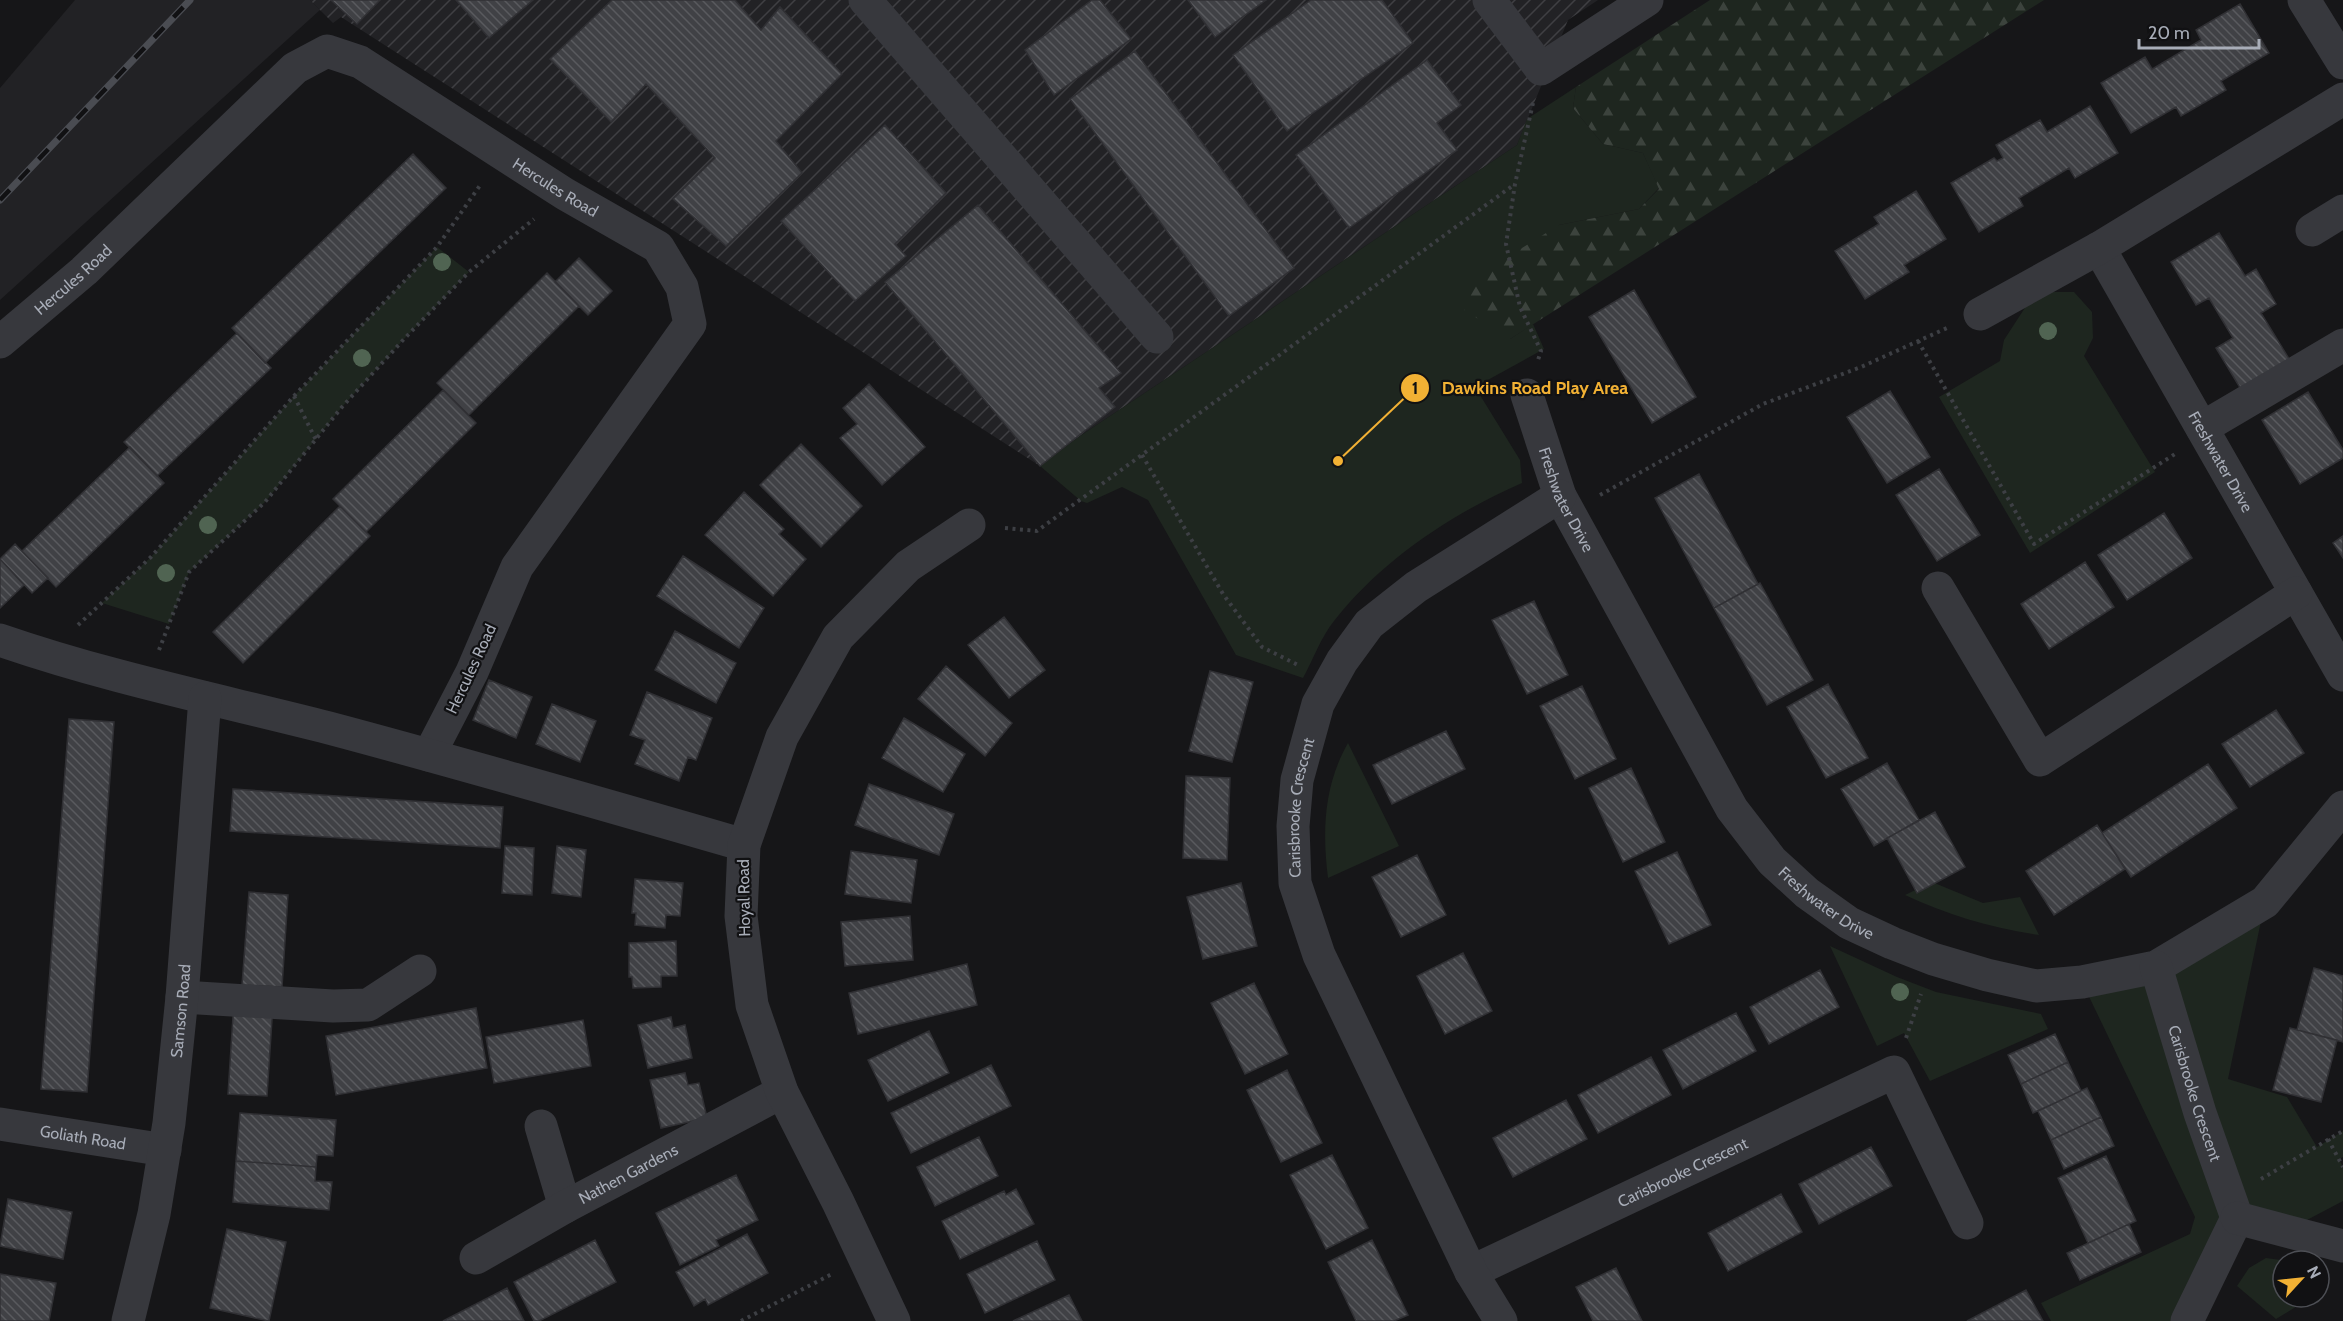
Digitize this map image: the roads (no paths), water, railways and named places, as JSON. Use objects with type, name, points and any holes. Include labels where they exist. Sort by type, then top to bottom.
[{"type":"street","points":[[865,0],[1156,337]]},
{"type":"street","points":[[1489,0],[1541,69],[1647,0]]},
{"type":"street","points":[[2304,0],[2343,63]]},
{"type":"street","name":"Hercules Road","points":[[0,342],[84,272],[296,68],[327,51],[360,62],[565,194],[658,247],[682,287],[690,324],[517,567],[472,672],[429,755]]},
{"type":"street","points":[[1980,314],[2099,248],[2343,99]]},
{"type":"street","points":[[2312,230],[2343,211]]},
{"type":"street","name":"Freshwater Drive","points":[[2099,248],[2343,675]]},
{"type":"street","points":[[2204,431],[2343,345]]},
{"type":"street","name":"Freshwater Drive","points":[[1527,395],[1565,504],[1732,809],[1772,861],[1807,892],[1849,923],[1933,959],[2036,986],[2082,982],[2157,967],[2265,902],[2343,807]]},
{"type":"street","name":"Carisbrooke Crescent","points":[[1501,1321],[1471,1272],[1319,955],[1295,883],[1293,826],[1297,780],[1318,704],[1331,680],[1369,624],[1416,587],[1565,504]]},
{"type":"street","name":"Hoyal Road","points":[[894,1321],[782,1092],[752,1005],[741,916],[744,845],[782,737],[838,637],[908,566],[969,525]]},
{"type":"street","points":[[1938,588],[2040,760],[2296,593]]},
{"type":"street","points":[[0,640],[45,656],[429,755],[744,845]]},
{"type":"street","name":"Samson Road","points":[[128,1321],[154,1214],[165,1150],[182,997],[206,698]]},
{"type":"street","name":"Carisbrooke Crescent","points":[[2157,967],[2200,1113],[2234,1208]]},
{"type":"street","points":[[182,997],[333,1006],[368,1005],[420,971]]},
{"type":"street","name":"Carisbrooke Crescent","points":[[1471,1272],[1894,1072],[1967,1223]]},
{"type":"street","name":"Nathen Gardens","points":[[476,1258],[565,1207],[782,1092]]},
{"type":"street","name":"Goliath Road","points":[[0,1124],[165,1150]]},
{"type":"street","points":[[541,1126],[565,1207]]},
{"type":"street","points":[[2187,1321],[2234,1208],[2343,1246]]},
{"type":"railway","points":[[0,200],[190,0]]},
{"type":"place","name":"Dawkins Road Play Area","points":[[1338,461]]}]
